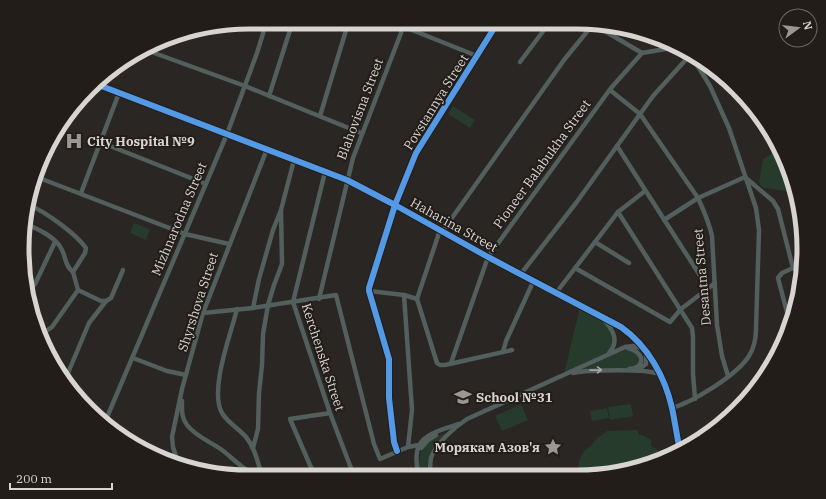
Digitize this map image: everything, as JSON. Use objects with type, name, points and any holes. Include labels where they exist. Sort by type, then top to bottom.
[{"type":"street","name":"Mizhnarodna Street","points":[[107,417],[227,134],[257,53],[264,29]]},
{"type":"street","points":[[269,96],[290,29]]},
{"type":"street","points":[[320,116],[346,29]]},
{"type":"street","name":"Blahovisna Street","points":[[319,298],[347,180],[361,133],[401,29]]},
{"type":"street","points":[[414,29],[477,56]]},
{"type":"street","name":"Povstannya Street","points":[[369,291],[395,205],[416,153],[494,29]]},
{"type":"street","points":[[520,62],[545,29]]},
{"type":"street","points":[[512,350],[440,365],[437,363],[417,299],[441,231],[564,60],[588,29]]},
{"type":"street","points":[[606,31],[642,53],[668,49]]},
{"type":"street","points":[[152,52],[245,86],[361,133]]},
{"type":"street","name":"Pioneer Balabukha Street","points":[[451,363],[488,257],[610,90],[642,53]]},
{"type":"street","points":[[520,275],[663,84],[687,59]]},
{"type":"street","points":[[672,408],[695,399],[739,367],[750,355],[756,336],[759,230],[755,203],[745,177],[730,128],[710,86],[698,65]]},
{"type":"street","name":"Haharina Street","points":[[102,86],[347,180],[520,275],[627,331],[645,350],[661,375],[669,396],[679,444]]},
{"type":"street","name":"Desantna Street","points":[[610,90],[640,114],[698,198],[704,210],[710,230],[713,250],[717,325],[722,356],[728,376]]},
{"type":"street","points":[[81,194],[119,93]]},
{"type":"street","points":[[100,142],[206,184]]},
{"type":"street","points":[[617,146],[708,288]]},
{"type":"street","name":"Shyrshova Street","points":[[176,457],[172,437],[182,389],[203,313],[267,149]]},
{"type":"street","points":[[253,308],[264,262],[273,230],[281,210],[294,160]]},
{"type":"street","name":"Kerchenska Street","points":[[325,172],[292,302],[330,413],[352,470]]},
{"type":"street","points":[[664,220],[698,198],[745,177]]},
{"type":"street","points":[[745,177],[773,201],[778,209],[793,268],[782,273],[778,278],[787,313]]},
{"type":"street","points":[[41,179],[185,234],[229,244]]},
{"type":"street","points":[[556,293],[618,212],[645,191]]},
{"type":"street","points":[[33,207],[48,215],[85,246],[85,254],[73,272]]},
{"type":"street","points":[[253,448],[258,430],[263,334],[268,305],[282,264],[281,210]]},
{"type":"street","points":[[618,212],[690,324],[693,332],[692,366],[695,399]]},
{"type":"street","points":[[30,226],[43,231],[61,248],[67,265],[73,272],[78,290],[102,301],[106,301]]},
{"type":"street","points":[[32,287],[55,242]]},
{"type":"street","points":[[595,242],[629,263]]},
{"type":"street","points":[[575,268],[670,322],[681,309],[715,283]]},
{"type":"street","points":[[68,374],[89,323],[106,301],[111,298],[123,270]]},
{"type":"street","points":[[503,352],[506,341],[533,282]]},
{"type":"street","points":[[45,332],[52,327],[78,290]]},
{"type":"street","points":[[397,451],[394,442],[389,398],[389,359],[369,291],[404,295],[417,299]]},
{"type":"street","points":[[203,313],[253,308],[336,295],[374,444],[380,459],[408,447],[420,445]]},
{"type":"street","points":[[404,295],[412,404],[408,447]]},
{"type":"street","points":[[238,309],[222,366],[218,390],[220,407],[224,415],[247,438],[253,448],[259,470]]},
{"type":"street","points":[[602,317],[611,328],[615,336],[614,346],[609,354]]},
{"type":"street","points":[[430,470],[431,458],[434,451],[455,428],[472,417],[625,347],[638,346],[645,350],[647,357],[646,364],[641,369],[634,371]]},
{"type":"street","points":[[613,371],[632,369],[637,367],[640,363],[640,356],[638,352],[634,349],[625,347]]},
{"type":"street","points":[[133,358],[167,371],[186,375]]},
{"type":"street","points":[[558,378],[588,370],[652,372],[661,375]]},
{"type":"street","points":[[182,389],[182,415],[191,429],[248,470]]},
{"type":"street","points":[[312,470],[290,419],[330,413]]},
{"type":"street","points":[[417,470],[416,456],[420,445],[429,435],[463,422]]},
{"type":"street","points":[[416,467],[418,456],[424,443],[435,435],[455,428]]},
{"type":"green space","points":[[453,106],[475,120],[470,128],[448,114]]},
{"type":"green space","points":[[774,152],[789,193],[764,188],[761,186],[759,182],[763,159]]},
{"type":"green space","points":[[134,223],[150,229],[146,240],[130,233]]},
{"type":"green space","points":[[580,307],[593,313],[605,323],[614,341],[608,353],[564,374]]},
{"type":"green space","points":[[626,349],[637,353],[639,361],[632,368],[576,372]]},
{"type":"green space","points":[[521,404],[528,420],[502,431],[495,416]]},
{"type":"green space","points":[[631,404],[633,416],[610,420],[608,407]]},
{"type":"green space","points":[[607,408],[609,418],[592,421],[590,411]]},
{"type":"green space","points":[[638,430],[638,434],[651,440],[651,446],[658,450],[660,453],[620,466],[579,470],[578,466],[580,458],[584,451],[607,431]]},
{"type":"green space","points":[[446,433],[432,451],[428,470],[419,470],[419,460],[423,449],[426,444],[438,436]]},
{"type":"cycle path","points":[[397,451],[394,442],[389,398],[389,359],[369,288],[395,205],[416,153],[494,29]]},
{"type":"cycle path","points":[[102,86],[347,180],[621,327],[639,343],[654,363],[660,374],[669,396],[679,444]]},
{"type":"place","name":"City Hospital №9","points":[[74,141]]},
{"type":"place","name":"School №31","points":[[463,397]]},
{"type":"place","name":"Морякам Азов'я","points":[[553,447]]}]
